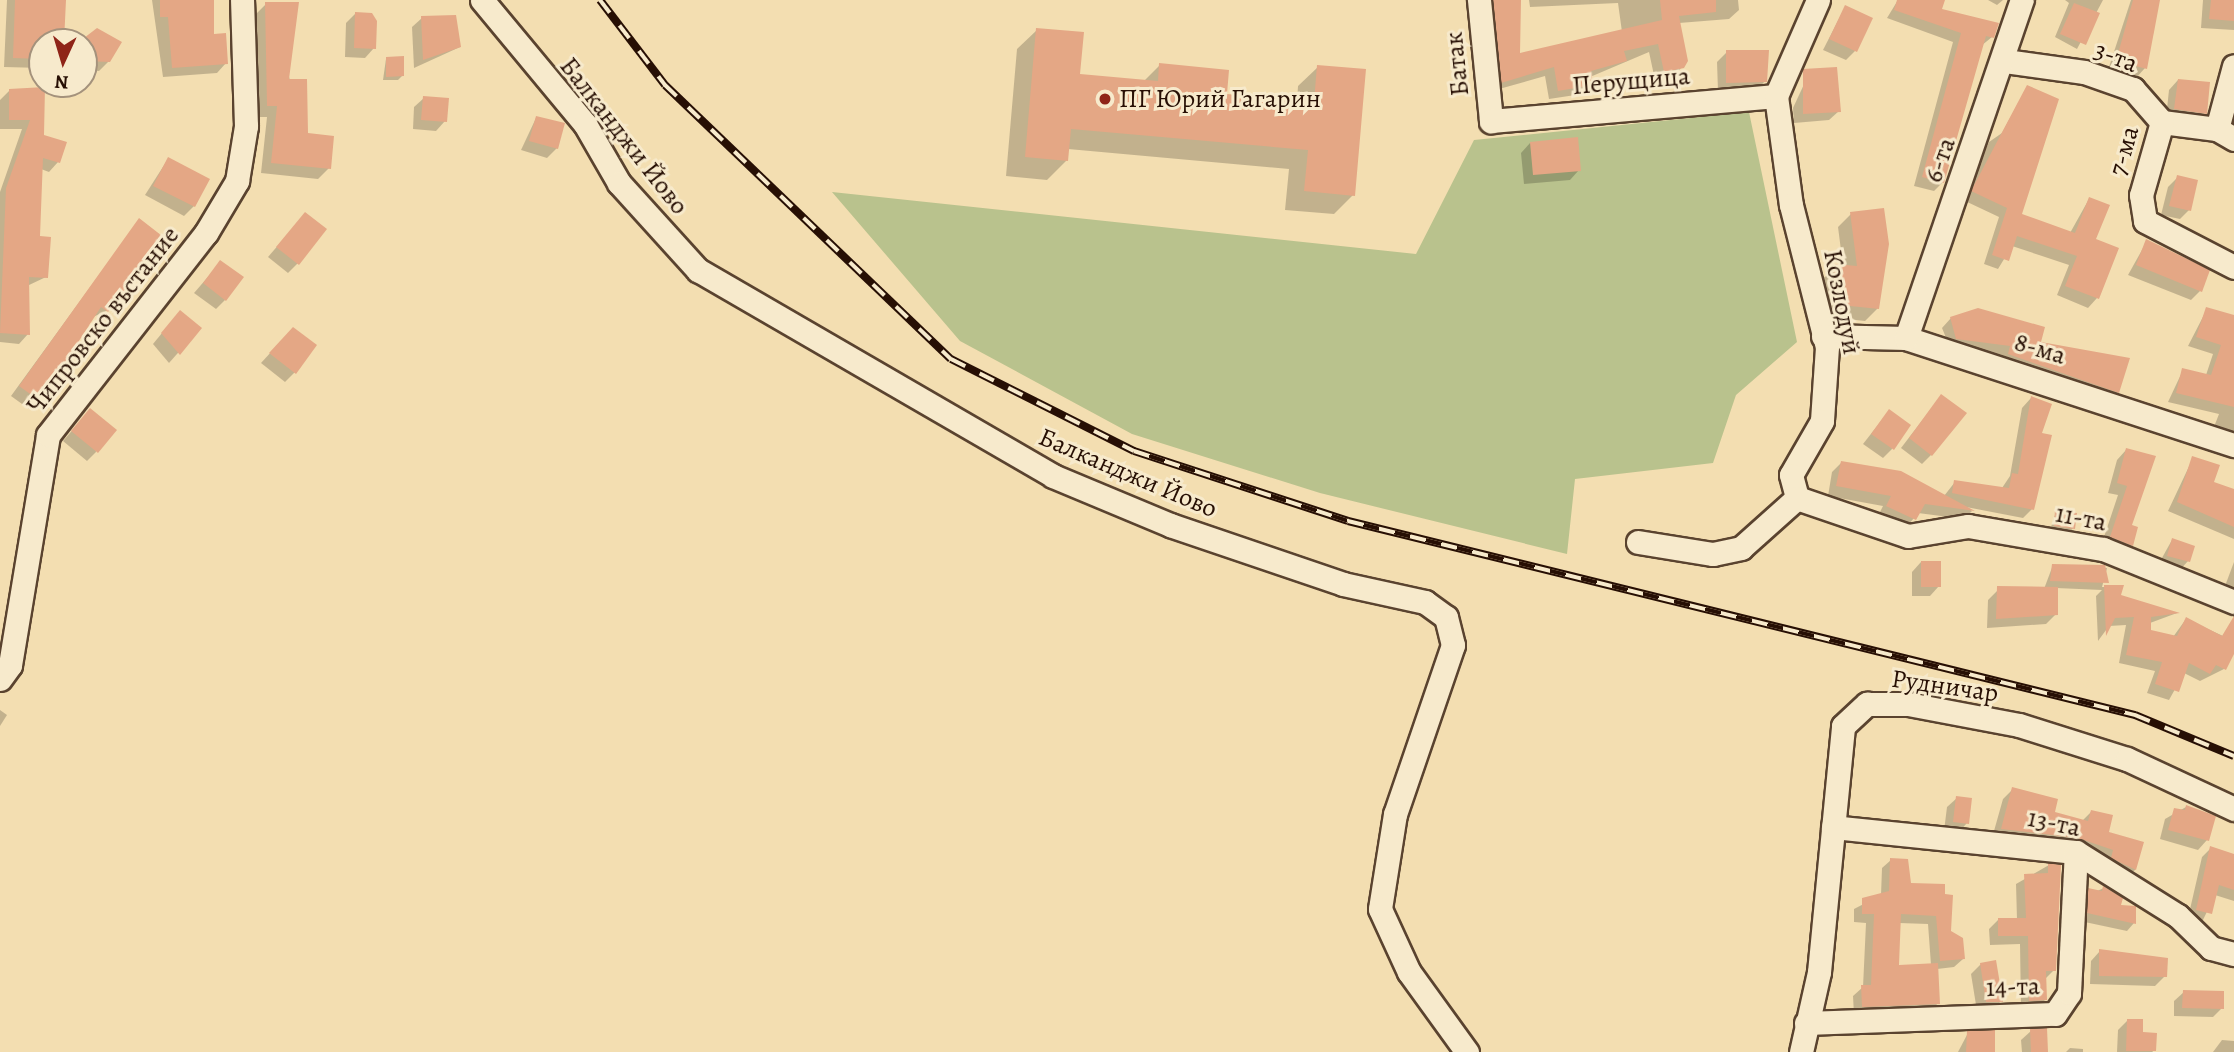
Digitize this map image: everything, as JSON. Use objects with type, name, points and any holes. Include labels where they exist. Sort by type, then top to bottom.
[{"type":"street","name":"Чипровско въстание","points":[[0,679],[10,665],[48,435],[206,233],[237,181],[246,126],[242,0]]},
{"type":"street","name":"Балканджи Йово","points":[[482,0],[585,124],[619,183],[698,270],[1053,476],[1170,525],[1343,584],[1425,602],[1446,617],[1453,645],[1395,814],[1380,909],[1409,972],[1467,1052]]},
{"type":"street","name":"Батак","points":[[1479,0],[1491,121]]},
{"type":"street","points":[[1776,96],[1818,0]]},
{"type":"street","name":"6-та","points":[[1906,338],[2005,61],[2022,0]]},
{"type":"street","name":"3-та","points":[[2005,61],[2084,72],[2133,89],[2162,122]]},
{"type":"street","points":[[2162,122],[2226,134],[2234,66]]},
{"type":"street","name":"Перущица","points":[[1491,121],[1776,96]]},
{"type":"street","name":"Козлодуй","points":[[1776,96],[1791,205],[1823,335],[1828,394],[1822,421],[1791,475],[1797,498]]},
{"type":"street","name":"7-ма","points":[[2162,122],[2141,195],[2145,221],[2234,267]]},
{"type":"street","name":"8-ма","points":[[1823,335],[1906,338],[2234,445]]},
{"type":"street","points":[[1639,542],[1713,554],[1741,548],[1797,498]]},
{"type":"street","name":"11-та","points":[[1797,498],[1908,536],[1968,526],[2061,539],[2103,549],[2234,602]]},
{"type":"street","name":"Рудничар","points":[[1801,1052],[1819,972],[1843,726],[1867,704],[1908,705],[2019,725],[2127,759],[2234,809]]},
{"type":"street","name":"13-та","points":[[1833,827],[2076,852],[2178,916],[2211,948],[2234,954]]},
{"type":"street","name":"14-та","points":[[1806,1023],[2055,1014],[2069,993],[2076,852]]},
{"type":"green space","points":[[1749,112],[1797,342],[1736,395],[1713,463],[1575,479],[1567,554],[1320,493],[1132,434],[960,341],[832,192],[1416,254],[1474,140]]},
{"type":"building","points":[[15,0],[66,0],[65,28],[28,28],[28,59],[13,58]]},
{"type":"building","points":[[160,0],[214,0],[214,34],[226,33],[228,64],[172,68],[168,17],[160,17]]},
{"type":"building","points":[[1493,0],[1521,0],[1520,53],[1662,20],[1660,0],[1716,0],[1716,12],[1679,16],[1688,61],[1684,68],[1664,72],[1658,44],[1624,51],[1627,61],[1591,71],[1593,85],[1558,91],[1554,67],[1501,83]]},
{"type":"building","points":[[1897,0],[1945,0],[1942,9],[1999,23],[1994,38],[1986,36],[1944,183],[1922,177],[1961,33],[1894,10]]},
{"type":"building","points":[[2133,0],[2160,0],[2147,69],[2116,61]]},
{"type":"building","points":[[2211,0],[2234,0],[2234,21],[2209,19]]},
{"type":"building","points":[[265,2],[299,2],[289,79],[307,79],[308,133],[334,136],[331,169],[271,163],[277,106],[267,106]]},
{"type":"building","points":[[2074,3],[2100,13],[2086,45],[2060,34]]},
{"type":"building","points":[[1845,5],[1873,18],[1857,52],[1829,39]]},
{"type":"building","points":[[355,12],[372,13],[377,21],[376,49],[354,48]]},
{"type":"building","points":[[456,15],[461,47],[423,60],[421,16]]},
{"type":"building","points":[[1036,28],[1084,32],[1080,74],[1158,81],[1159,63],[1229,70],[1227,94],[1314,102],[1317,65],[1366,69],[1355,196],[1304,191],[1308,150],[1071,129],[1068,161],[1025,157]]},
{"type":"building","points":[[98,29],[122,42],[110,62],[98,62]]},
{"type":"building","points":[[1726,50],[1769,50],[1767,82],[1726,83]]},
{"type":"building","points":[[404,56],[404,76],[386,77],[386,57]]},
{"type":"building","points":[[1837,67],[1841,112],[1803,114],[1803,69]]},
{"type":"building","points":[[2178,79],[2210,82],[2207,114],[2174,109]]},
{"type":"building","points":[[2027,85],[2059,99],[2022,214],[2075,233],[2089,197],[2110,205],[2096,239],[2119,248],[2099,299],[2065,286],[2077,256],[2017,236],[2009,261],[1992,255],[2007,208],[1971,191]]},
{"type":"building","points":[[28,88],[28,98],[45,98],[44,135],[67,142],[60,163],[43,158],[40,236],[51,237],[48,278],[29,277],[30,335],[0,333],[6,188],[30,120],[9,120],[9,89]]},
{"type":"building","points":[[423,96],[449,98],[447,122],[421,120]]},
{"type":"building","points":[[536,116],[565,123],[558,149],[529,141]]},
{"type":"building","points":[[1578,137],[1581,171],[1533,175],[1530,142]]},
{"type":"building","points":[[168,157],[210,179],[195,207],[153,186]]},
{"type":"building","points":[[2177,175],[2198,180],[2191,211],[2169,206]]},
{"type":"building","points":[[1884,208],[1889,244],[1879,309],[1831,304],[1835,264],[1857,266],[1850,212]]},
{"type":"building","points":[[305,212],[327,229],[299,265],[276,247]]},
{"type":"building","points":[[139,218],[166,239],[108,312],[101,307],[40,401],[19,386]]},
{"type":"building","points":[[2146,239],[2210,270],[2202,292],[2136,265]]},
{"type":"building","points":[[220,260],[244,277],[226,301],[203,283]]},
{"type":"building","points":[[2206,307],[2234,315],[2234,407],[2176,393],[2182,368],[2211,375],[2221,345],[2196,337]]},
{"type":"building","points":[[1978,308],[2045,327],[2041,342],[2130,358],[2119,393],[2008,354],[2010,346],[1956,339],[1950,317]]},
{"type":"building","points":[[180,310],[202,328],[180,355],[161,333]]},
{"type":"building","points":[[293,327],[317,345],[296,374],[269,353]]},
{"type":"building","points":[[1941,394],[1967,413],[1932,456],[1909,438]]},
{"type":"building","points":[[2031,396],[2052,404],[2042,433],[2052,435],[2034,510],[1952,493],[1954,480],[2009,488],[2012,473],[2018,474]]},
{"type":"building","points":[[90,408],[117,430],[98,453],[71,431]]},
{"type":"building","points":[[1889,409],[1911,425],[1894,450],[1871,434]]},
{"type":"building","points":[[2126,448],[2156,456],[2132,525],[2138,527],[2133,546],[2110,537],[2127,486],[2117,483]]},
{"type":"building","points":[[2192,456],[2220,465],[2214,482],[2234,489],[2234,527],[2177,502]]},
{"type":"building","points":[[1841,461],[1901,471],[1975,511],[1925,504],[1916,520],[1886,506],[1891,496],[1836,486]]},
{"type":"building","points":[[2055,510],[2077,513],[2075,529],[2054,526]]},
{"type":"building","points":[[2172,538],[2195,546],[2190,562],[2167,556]]},
{"type":"building","points":[[1921,561],[1941,561],[1941,587],[1921,587]]},
{"type":"building","points":[[2052,564],[2105,565],[2109,583],[2050,581]]},
{"type":"building","points":[[2104,585],[2124,585],[2121,595],[2180,613],[2151,617],[2151,630],[2177,636],[2186,617],[2222,636],[2234,616],[2234,654],[2226,670],[2216,665],[2210,674],[2189,663],[2179,692],[2155,684],[2162,662],[2126,655],[2134,617],[2115,618],[2106,636]]},
{"type":"building","points":[[1997,586],[2058,587],[2058,615],[1996,619]]},
{"type":"building","points":[[2012,787],[2058,799],[2055,812],[2088,821],[2091,810],[2113,815],[2109,832],[2144,842],[2136,870],[2111,858],[2113,850],[2078,838],[2001,829]]},
{"type":"building","points":[[1956,796],[1972,798],[1969,824],[1953,822]]},
{"type":"building","points":[[2186,805],[2216,816],[2209,841],[2168,830],[2174,808],[2185,810]]},
{"type":"building","points":[[2210,846],[2234,854],[2234,890],[2219,885],[2212,914],[2196,910]]},
{"type":"building","points":[[1890,858],[1908,859],[1911,883],[1945,884],[1945,894],[1953,895],[1951,931],[1963,938],[1965,959],[1940,961],[1936,916],[1901,914],[1899,965],[1938,963],[1940,1004],[1862,1007],[1861,985],[1871,985],[1874,914],[1862,914],[1862,898],[1889,891]]},
{"type":"building","points":[[2048,863],[2061,865],[2056,971],[2046,971],[2047,1000],[2029,1001],[2028,936],[1998,936],[1998,918],[2026,918],[2024,874],[2048,873]]},
{"type":"building","points":[[2103,886],[2123,898],[2121,905],[2136,906],[2136,924],[2087,913],[2088,888],[2102,891]]},
{"type":"building","points":[[2099,949],[2168,958],[2167,977],[2099,976]]},
{"type":"building","points":[[1996,960],[2003,1002],[1986,1002],[1980,963]]},
{"type":"building","points":[[2183,990],[2224,991],[2224,1009],[2182,1008]]},
{"type":"building","points":[[2127,1019],[2143,1019],[2143,1032],[2157,1033],[2156,1051],[2126,1051]]},
{"type":"building","points":[[2047,1028],[2048,1052],[2031,1052],[2030,1029]]},
{"type":"building","points":[[1995,1030],[1995,1052],[1966,1052],[1967,1031]]},
{"type":"railway","points":[[600,0],[665,85],[951,359],[1134,451],[1348,521],[2135,715],[2234,756]]},
{"type":"place","name":"ПГ Юрий Гагарин","points":[[1105,99]]}]
